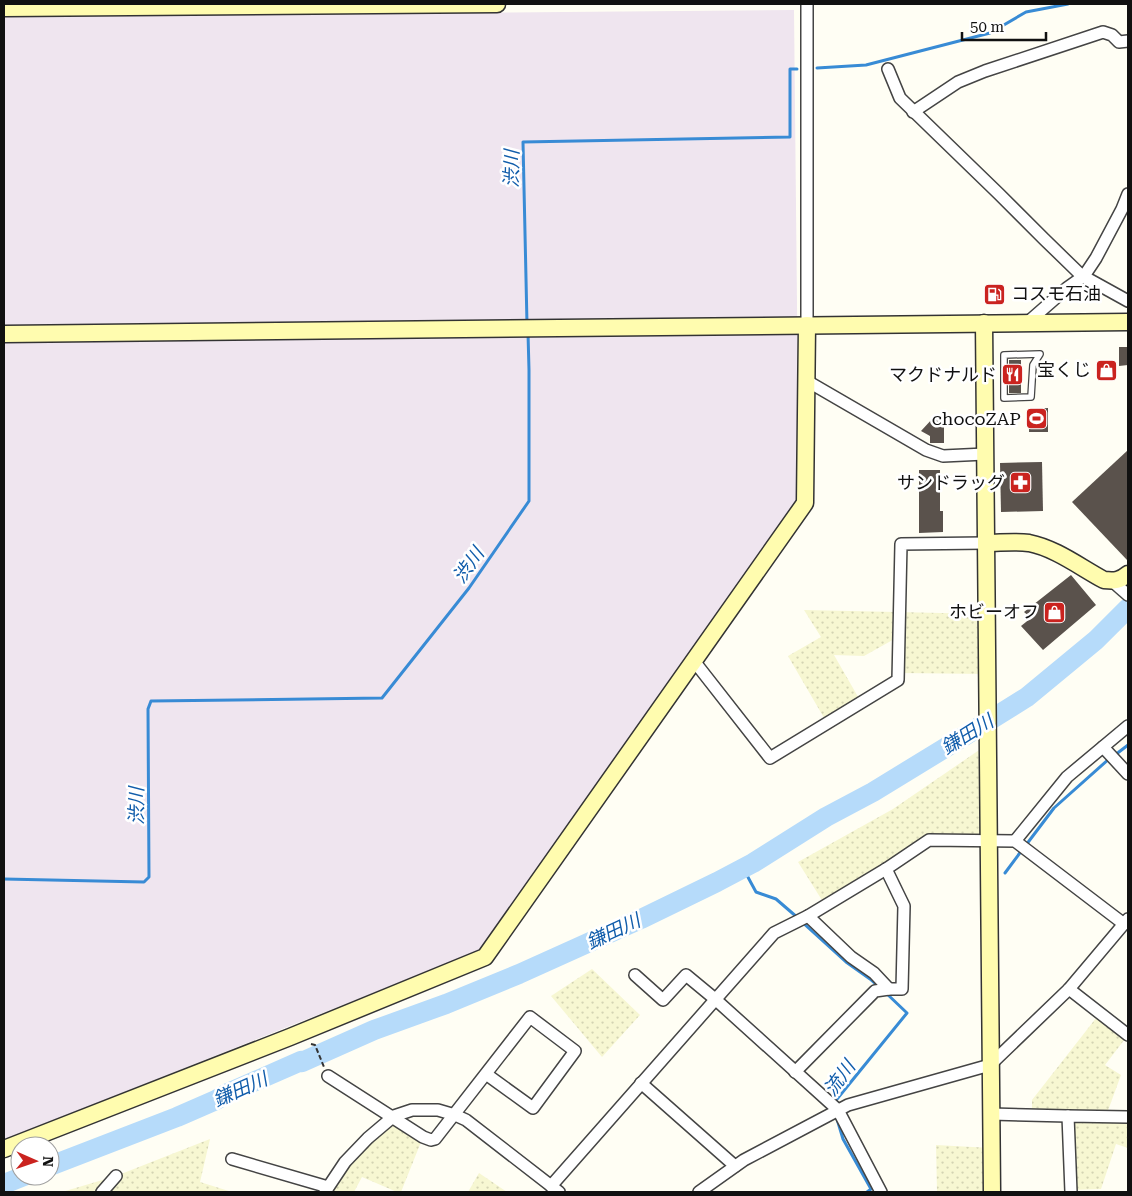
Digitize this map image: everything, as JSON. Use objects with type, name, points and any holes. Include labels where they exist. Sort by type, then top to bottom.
[{"type":"street","points":[[4,8],[497,4]]},
{"type":"street","points":[[4,1149],[290,1037],[485,957],[805,503],[807,381],[807,4]]},
{"type":"street","points":[[913,112],[958,82],[985,71],[1103,32],[1112,34],[1119,42],[1128,41]]},
{"type":"street","points":[[888,69],[900,98],[913,112],[1084,276],[1128,301]]},
{"type":"street","points":[[1027,323],[1067,288],[1084,276],[1105,242],[1128,194]]},
{"type":"street","points":[[4,334],[1128,322]]},
{"type":"street","points":[[984,323],[992,1192]]},
{"type":"street","points":[[807,381],[926,450],[943,456],[985,454]]},
{"type":"street","points":[[694,661],[770,758],[898,680],[901,544],[1029,543],[1050,550],[1104,580],[1112,581],[1123,578],[1128,574]]},
{"type":"street","points":[[1112,581],[1128,595]]},
{"type":"street","points":[[1015,841],[1066,777],[1128,726]]},
{"type":"street","points":[[1103,747],[1128,774]]},
{"type":"street","points":[[232,1159],[327,1190],[344,1162],[391,1118],[412,1110],[438,1110],[455,1114],[466,1120],[555,1189],[642,1083],[774,933],[808,916],[929,840],[1015,841],[1126,921],[1069,989],[990,1065],[848,1105],[752,1156],[699,1192]]},
{"type":"street","points":[[795,1072],[875,991],[902,989],[904,906],[886,868]]},
{"type":"street","points":[[808,916],[852,957],[874,973],[889,989]]},
{"type":"street","points":[[635,975],[663,1000],[686,975],[715,999],[838,1110],[881,1192]]},
{"type":"street","points":[[1069,989],[1128,1035]]},
{"type":"street","points":[[328,1076],[423,1138],[431,1140],[435,1139],[530,1017],[575,1051],[533,1108],[486,1074]]},
{"type":"street","points":[[642,1083],[735,1166]]},
{"type":"street","points":[[991,1114],[1128,1117]]},
{"type":"street","points":[[1068,1116],[1071,1192]]},
{"type":"street","points":[[102,1192],[116,1176]]},
{"type":"lane","points":[[1040,354],[1032,366],[1032,397],[1004,398],[1004,355],[1040,354]]},
{"type":"path","points":[[315,1045],[328,1076]]},
{"type":"shaded area","points":[[794,10],[799,500],[483,949],[4,1140],[4,17]]},
{"type":"green space","points":[[804,610],[987,614],[987,674],[898,673],[898,637],[864,656],[834,655],[861,702],[827,723],[788,656],[821,637]]},
{"type":"green space","points":[[988,744],[988,841],[929,840],[825,905],[798,862],[893,809]]},
{"type":"green space","points":[[592,969],[640,1015],[602,1057],[551,996]]},
{"type":"green space","points":[[1100,1013],[1128,1035],[1105,1065],[1121,1075],[1106,1116],[1128,1117],[1128,1148],[1116,1144],[1101,1189],[1071,1190],[1068,1117],[1032,1115],[1032,1100]]},
{"type":"green space","points":[[391,1118],[423,1137],[401,1192],[362,1177],[354,1192],[325,1192]]},
{"type":"green space","points":[[210,1139],[200,1182],[232,1192],[62,1192],[116,1176]]},
{"type":"green space","points":[[936,1145],[991,1148],[992,1192],[937,1192]]},
{"type":"green space","points":[[479,1173],[507,1192],[468,1192]]},
{"type":"building","points":[[1119,347],[1128,347],[1128,365],[1119,366]]},
{"type":"building","points":[[1009,360],[1021,360],[1021,393],[1009,393]]},
{"type":"building","points":[[1048,408],[1048,432],[1029,432],[1030,409]]},
{"type":"building","points":[[933,418],[944,419],[944,443],[930,443],[930,436],[921,431]]},
{"type":"building","points":[[1128,450],[1128,561],[1072,502]]},
{"type":"building","points":[[1042,462],[1043,511],[1001,512],[1000,463]]},
{"type":"building","points":[[919,470],[940,470],[940,511],[943,511],[943,532],[919,533]]},
{"type":"building","points":[[1071,575],[1096,605],[1043,650],[1021,626],[1031,618],[1024,612]]},
{"type":"waterway","points":[[817,68],[866,65],[990,33],[1026,12],[1068,4]]},
{"type":"waterway","name":"渋川","points":[[527,324],[523,142],[790,137],[790,69],[797,69]]},
{"type":"waterway","name":"渋川","points":[[4,879],[144,882],[149,877],[148,709],[151,701],[382,698],[469,588],[529,501],[528,333]]},
{"type":"waterway","name":"鎌田川","points":[[60,1162],[177,1117],[374,1030],[446,1004],[519,974],[641,919],[717,882],[753,863],[826,817],[873,792],[1027,697],[1096,640],[1128,608]]},
{"type":"waterway","name":"流川","points":[[1115,755],[1128,745]]},
{"type":"waterway","name":"流川","points":[[1026,845],[1054,808],[1110,758]]},
{"type":"waterway","name":"流川","points":[[1005,873],[1022,850]]},
{"type":"waterway","points":[[743,868],[756,892],[776,899],[798,918]]},
{"type":"waterway","points":[[802,922],[846,962],[879,987]]},
{"type":"waterway","name":"流川","points":[[833,1104],[907,1013],[886,993]]},
{"type":"waterway","name":"流川","points":[[837,1119],[843,1139],[871,1189],[867,1192]]},
{"type":"waterway","name":"鎌田川","points":[[4,1184],[10,1182]]},
{"type":"place","name":"コスモ石油","points":[[995,294]]},
{"type":"place","name":"宝くじ","points":[[1107,370]]},
{"type":"place","name":"マクドナルド","points":[[1013,375]]},
{"type":"place","name":"chocoZAP","points":[[1037,419]]},
{"type":"place","name":"サンドラッグ","points":[[1021,483]]},
{"type":"place","name":"ホビーオフ","points":[[1055,612]]}]
